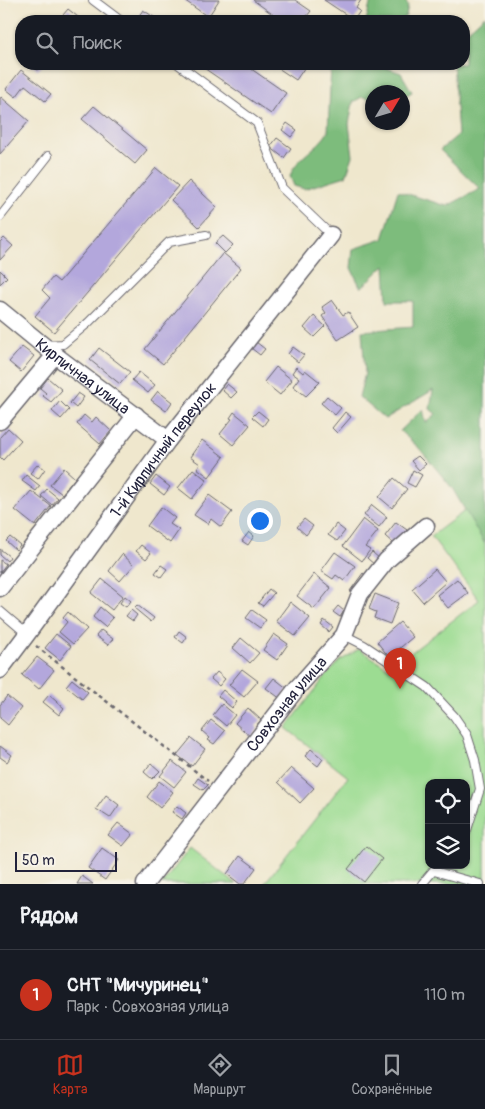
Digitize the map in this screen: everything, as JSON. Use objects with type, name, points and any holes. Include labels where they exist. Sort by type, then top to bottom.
[{"type":"street","name":"1-й Кирпичный переулок","points":[[0,670],[168,440],[331,235]]},
{"type":"street","name":"Кирпичная улица","points":[[0,310],[49,350],[168,440]]},
{"type":"street","points":[[0,421],[49,350]]},
{"type":"street","points":[[0,588],[136,415]]},
{"type":"street","name":"Совхозная улица","points":[[146,884],[297,688],[344,635],[360,594],[387,560],[426,526]]},
{"type":"lane","points":[[93,0],[113,15]]},
{"type":"lane","points":[[186,70],[257,123],[282,188],[331,235]]},
{"type":"lane","points":[[0,217],[48,156]]},
{"type":"lane","points":[[49,350],[63,344],[88,323],[169,242],[206,235]]},
{"type":"lane","points":[[0,611],[27,634]]},
{"type":"lane","points":[[344,635],[364,645],[427,687],[454,716],[467,735],[475,760],[480,789],[469,824]]},
{"type":"lane","points":[[422,884],[435,869]]},
{"type":"lane","points":[[439,869],[480,884]]},
{"type":"path","points":[[27,634],[34,644],[218,789]]},
{"type":"green space","points":[[371,0],[405,0],[408,5],[406,15],[367,15]]},
{"type":"green space","points":[[485,15],[485,544],[452,488],[419,448],[400,431],[423,409],[426,423],[436,414],[430,409],[433,390],[385,419],[359,397],[365,373],[362,331],[413,327],[413,301],[387,301],[385,265],[361,288],[351,268],[353,249],[383,239],[398,191],[447,206],[480,189],[440,150],[458,135],[453,70],[470,70],[470,29]]},
{"type":"green space","points":[[331,70],[392,70],[401,73],[408,85],[365,85],[365,98],[362,97],[353,102],[349,124],[353,156],[346,176],[304,189],[294,186],[290,176],[293,169],[328,132]]},
{"type":"green space","points":[[466,510],[485,544],[485,884],[264,884],[348,777],[286,728],[325,677],[340,661],[359,649],[390,669],[479,600],[431,536]]},
{"type":"green space","points":[[190,848],[236,884],[162,884]]},
{"type":"building","points":[[184,0],[219,0],[209,15],[205,15]]},
{"type":"building","points":[[253,0],[295,0],[311,11],[308,15],[274,15]]},
{"type":"building","points":[[324,0],[361,0],[356,8],[360,11],[357,15],[346,15]]},
{"type":"building","points":[[68,9],[76,15],[63,15]]},
{"type":"building","points":[[143,10],[151,15],[140,15]]},
{"type":"building","points":[[21,70],[51,94],[45,101],[25,85],[16,97],[6,89]]},
{"type":"building","points":[[207,70],[253,70],[286,93],[271,114]]},
{"type":"building","points":[[281,70],[303,70],[296,80]]},
{"type":"building","points":[[1,97],[29,121],[0,154],[0,99]]},
{"type":"building","points":[[94,106],[147,150],[135,164],[82,119]]},
{"type":"building","points":[[287,123],[297,130],[291,137],[282,130]]},
{"type":"building","points":[[277,138],[291,148],[284,158],[270,147]]},
{"type":"building","points":[[156,168],[178,186],[54,332],[35,316],[50,298],[42,290],[53,277],[59,282]]},
{"type":"building","points":[[189,181],[217,207],[199,227],[171,200]]},
{"type":"building","points":[[223,236],[233,245],[225,253],[215,243]]},
{"type":"building","points":[[4,238],[13,246],[0,260],[0,242]]},
{"type":"building","points":[[223,253],[241,268],[163,364],[145,349]]},
{"type":"building","points":[[0,270],[7,277],[0,284]]},
{"type":"building","points":[[332,300],[343,315],[348,312],[358,327],[338,340],[322,316],[326,313],[322,307]]},
{"type":"building","points":[[314,316],[325,326],[314,337],[304,328]]},
{"type":"building","points":[[256,342],[265,349],[260,355],[251,348]]},
{"type":"building","points":[[22,347],[34,356],[21,372],[9,362]]},
{"type":"building","points":[[293,347],[304,355],[298,362],[288,354]]},
{"type":"building","points":[[99,348],[130,372],[120,384],[90,360]]},
{"type":"building","points":[[276,367],[292,380],[280,395],[264,382]]},
{"type":"building","points":[[296,367],[303,373],[305,370],[320,382],[306,396],[293,386],[299,378],[292,373]]},
{"type":"building","points":[[139,372],[155,385],[148,393],[132,380]]},
{"type":"building","points":[[48,378],[62,390],[51,402],[43,396],[46,393],[40,388]]},
{"type":"building","points":[[227,384],[237,392],[231,398],[222,390]]},
{"type":"building","points":[[158,391],[172,402],[166,411],[151,400]]},
{"type":"building","points":[[78,393],[84,397],[76,408],[70,403]]},
{"type":"building","points":[[327,396],[341,408],[335,415],[321,403]]},
{"type":"building","points":[[60,401],[69,410],[61,419],[52,411]]},
{"type":"building","points":[[258,411],[268,419],[263,426],[252,417]]},
{"type":"building","points":[[234,412],[250,425],[233,445],[220,434],[232,419],[230,418]]},
{"type":"building","points":[[345,412],[351,417],[337,433],[332,428]]},
{"type":"building","points":[[84,415],[92,422],[96,417],[111,431],[100,444],[77,424]]},
{"type":"building","points":[[8,428],[21,440],[3,460],[0,457],[0,437]]},
{"type":"building","points":[[202,440],[224,457],[209,477],[197,468],[200,464],[190,457]]},
{"type":"building","points":[[418,456],[426,464],[419,470],[411,461]]},
{"type":"building","points":[[38,464],[45,469],[38,479],[30,473]]},
{"type":"building","points":[[64,468],[75,478],[62,494],[50,485]]},
{"type":"building","points":[[193,469],[207,480],[192,499],[178,488]]},
{"type":"building","points":[[413,470],[422,475],[415,487],[407,483]]},
{"type":"building","points":[[26,475],[40,486],[36,491],[22,481]]},
{"type":"building","points":[[156,476],[170,487],[164,495],[150,484]]},
{"type":"building","points":[[394,478],[407,489],[392,508],[379,497]]},
{"type":"building","points":[[47,489],[58,498],[52,505],[41,496]]},
{"type":"building","points":[[31,491],[51,506],[35,526],[15,510]]},
{"type":"building","points":[[209,495],[232,512],[221,527],[211,519],[208,524],[194,515]]},
{"type":"building","points":[[372,505],[387,517],[379,527],[364,515]]},
{"type":"building","points":[[161,507],[175,518],[170,524],[179,530],[170,543],[147,526]]},
{"type":"building","points":[[304,519],[313,526],[306,535],[297,527]]},
{"type":"building","points":[[363,519],[378,531],[365,547],[370,550],[362,561],[343,546]]},
{"type":"building","points":[[396,522],[407,530],[395,545],[385,536]]},
{"type":"building","points":[[336,524],[345,531],[337,541],[328,535]]},
{"type":"building","points":[[249,532],[254,536],[248,545],[242,541]]},
{"type":"building","points":[[10,537],[20,545],[16,550],[6,541]]},
{"type":"building","points":[[141,545],[151,553],[146,559],[136,551]]},
{"type":"building","points":[[0,549],[10,557],[7,561],[0,555]]},
{"type":"building","points":[[335,552],[355,566],[344,581],[336,575],[333,579],[321,571]]},
{"type":"building","points":[[372,552],[381,560],[376,566],[367,558]]},
{"type":"building","points":[[122,554],[134,565],[120,581],[109,571]]},
{"type":"building","points":[[0,560],[6,564],[0,572]]},
{"type":"building","points":[[161,565],[167,569],[161,577],[155,573]]},
{"type":"building","points":[[435,569],[446,582],[423,602],[412,589]]},
{"type":"building","points":[[363,573],[367,576],[354,594],[350,591]]},
{"type":"building","points":[[314,574],[331,588],[314,609],[297,596]]},
{"type":"building","points":[[102,579],[123,596],[112,610],[91,593]]},
{"type":"building","points":[[457,579],[468,593],[448,608],[437,595]]},
{"type":"building","points":[[269,589],[274,593],[263,606],[258,603]]},
{"type":"building","points":[[375,594],[398,603],[390,624],[374,618],[376,612],[369,609]]},
{"type":"building","points":[[125,596],[131,601],[126,607],[120,603]]},
{"type":"building","points":[[290,602],[310,618],[295,636],[276,621]]},
{"type":"building","points":[[137,605],[154,618],[151,622],[134,608]]},
{"type":"building","points":[[338,606],[344,611],[340,617],[333,612]]},
{"type":"building","points":[[100,607],[113,618],[105,627],[93,617]]},
{"type":"building","points":[[131,610],[137,615],[133,621],[126,616]]},
{"type":"building","points":[[252,610],[266,620],[260,628],[246,618]]},
{"type":"building","points":[[68,612],[87,629],[73,644],[59,632],[67,622],[63,618]]},
{"type":"building","points":[[324,620],[333,627],[329,632],[321,625]]},
{"type":"building","points":[[400,622],[413,637],[389,657],[377,642]]},
{"type":"building","points":[[101,630],[113,639],[108,645],[96,636]]},
{"type":"building","points":[[179,631],[187,637],[183,643],[175,637]]},
{"type":"building","points":[[56,634],[71,646],[60,660],[45,648]]},
{"type":"building","points":[[274,634],[288,644],[277,660],[263,650]]},
{"type":"building","points":[[241,638],[259,653],[250,663],[233,648]]},
{"type":"building","points":[[37,657],[54,670],[39,689],[22,675]]},
{"type":"building","points":[[242,669],[258,681],[244,697],[229,685]]},
{"type":"building","points":[[217,672],[225,679],[219,686],[211,679]]},
{"type":"building","points":[[274,678],[288,689],[281,699],[266,688]]},
{"type":"building","points":[[72,679],[88,692],[82,699],[66,686]]},
{"type":"building","points":[[223,690],[237,702],[232,708],[218,696]]},
{"type":"building","points":[[49,695],[64,708],[59,715],[43,702]]},
{"type":"building","points":[[7,696],[21,708],[8,725],[0,718],[0,705]]},
{"type":"building","points":[[222,704],[235,715],[226,726],[213,715]]},
{"type":"building","points":[[248,708],[261,720],[256,726],[258,729],[251,737],[235,723]]},
{"type":"building","points":[[211,720],[225,731],[214,744],[208,740],[210,738],[202,731]]},
{"type":"building","points":[[191,738],[205,749],[192,766],[177,755]]},
{"type":"building","points":[[0,746],[12,755],[7,762],[0,757]]},
{"type":"building","points":[[311,749],[323,759],[318,766],[305,756]]},
{"type":"building","points":[[172,761],[186,772],[174,787],[160,776]]},
{"type":"building","points":[[151,763],[160,771],[152,779],[144,772]]},
{"type":"building","points":[[291,768],[314,788],[300,803],[278,782]]},
{"type":"building","points":[[198,778],[208,785],[203,790],[194,784]]},
{"type":"building","points":[[159,781],[173,792],[160,808],[147,797]]},
{"type":"building","points":[[106,795],[119,805],[110,818],[96,809]]},
{"type":"building","points":[[177,806],[186,813],[182,819],[172,812]]},
{"type":"building","points":[[118,823],[133,834],[123,846],[108,835]]},
{"type":"building","points":[[366,846],[382,859],[364,882],[348,869]]},
{"type":"building","points":[[102,848],[119,860],[105,880],[88,868]]},
{"type":"building","points":[[240,856],[256,868],[244,884],[240,884],[227,874]]},
{"type":"building","points":[[82,876],[93,884],[77,884]]},
{"type":"place","name":"СНТ \"Мичуринец\"","points":[[400,689]]}]
